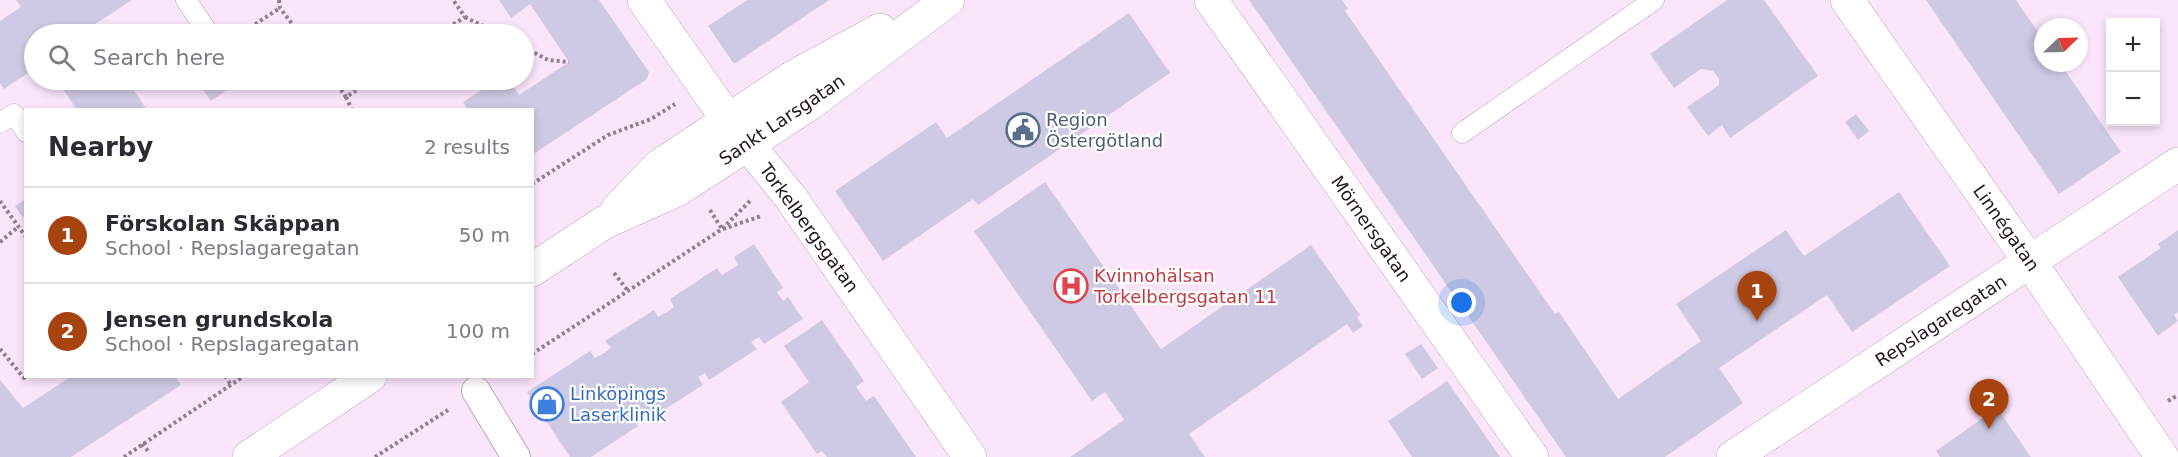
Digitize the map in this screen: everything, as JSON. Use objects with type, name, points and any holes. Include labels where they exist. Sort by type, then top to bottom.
[{"type":"street","name":"Torkelbergsgatan","points":[[644,0],[738,132],[791,198],[970,457]]},
{"type":"street","name":"Sankt Larsgatan","points":[[738,132],[795,76],[934,0]]},
{"type":"street","name":"Sankt Larsgatan","points":[[534,269],[605,222],[658,166],[811,103],[948,0]]},
{"type":"street","name":"Mörnersgatan","points":[[1211,0],[1532,457]]},
{"type":"street","name":"Linnégatan","points":[[1847,0],[2030,262],[2162,457]]},
{"type":"street","name":"Repslagaregatan","points":[[1733,457],[2178,164]]},
{"type":"street","points":[[249,457],[367,378]]},
{"type":"street","points":[[476,391],[516,457]]},
{"type":"lane","points":[[186,0],[203,24]]},
{"type":"lane","points":[[1462,133],[1654,0]]},
{"type":"lane","points":[[0,123],[14,114],[24,129]]},
{"type":"path","points":[[279,0],[280,8],[292,24]]},
{"type":"path","points":[[453,0],[465,17],[479,24]]},
{"type":"path","points":[[255,24],[280,8]]},
{"type":"path","points":[[454,24],[465,17]]},
{"type":"path","points":[[534,52],[548,60],[569,62]]},
{"type":"path","points":[[341,90],[351,108]]},
{"type":"path","points":[[346,97],[357,90]]},
{"type":"path","points":[[534,183],[608,135],[651,119]]},
{"type":"path","points":[[0,201],[24,234]]},
{"type":"path","points":[[0,242],[18,227]]},
{"type":"path","points":[[534,353],[722,229]]},
{"type":"path","points":[[614,273],[628,291]]},
{"type":"path","points":[[0,349],[24,378]]},
{"type":"path","points":[[226,378],[231,385]]},
{"type":"path","points":[[124,457],[241,378]]},
{"type":"path","points":[[375,457],[476,391]]},
{"type":"path","points":[[142,444],[148,452]]},
{"type":"building","points":[[16,0],[132,0],[95,24],[24,24],[24,76],[4,89],[0,83],[0,21],[21,7]]},
{"type":"building","points":[[499,0],[599,0],[649,72],[647,79],[534,154],[534,108],[467,108],[463,102],[482,90],[516,90],[519,95],[527,90],[534,90],[534,85],[569,62],[530,4],[511,18]]},
{"type":"building","points":[[747,0],[829,0],[734,64],[708,26]]},
{"type":"building","points":[[1249,0],[1342,0],[1348,9],[1345,11],[1555,314],[1559,312],[1618,399],[1701,341],[1676,304],[1786,230],[1804,256],[1899,192],[1950,266],[1852,332],[1827,295],[1719,368],[1743,403],[1665,457],[1566,457]]},
{"type":"building","points":[[1727,0],[1764,0],[1818,76],[1730,138],[1722,125],[1708,136],[1687,107],[1719,85],[1719,79],[1713,71],[1701,69],[1674,88],[1650,54]]},
{"type":"building","points":[[1926,0],[2016,0],[2034,26],[2034,72],[2066,72],[2121,152],[2059,194]]},
{"type":"building","name":"Region Östergötland","points":[[1129,13],[1170,73],[978,205],[973,199],[883,261],[835,191],[936,122],[947,138]]},
{"type":"building","points":[[64,90],[134,90],[146,108],[76,108]]},
{"type":"building","points":[[203,90],[228,90],[211,101]]},
{"type":"building","points":[[1856,114],[1869,131],[1858,140],[1845,122]]},
{"type":"building","points":[[1045,182],[1161,349],[1311,245],[1360,315],[1357,317],[1363,326],[1353,333],[1347,324],[1189,434],[1205,457],[1070,457],[1124,420],[1105,392],[1092,401],[974,231]]},
{"type":"building","points":[[24,200],[24,219],[15,206]]},
{"type":"building","points":[[2178,230],[2178,312],[2174,315],[2178,321],[2158,336],[2118,277],[2161,248],[2158,244]]},
{"type":"building","points":[[754,244],[783,288],[777,292],[783,301],[788,297],[803,319],[764,344],[759,337],[751,342],[757,349],[709,380],[705,373],[698,377],[703,385],[645,422],[641,415],[634,420],[638,426],[591,457],[570,457],[527,392],[590,351],[595,358],[604,353],[611,348],[605,341],[654,310],[658,317],[667,312],[674,307],[670,299],[717,268],[722,275],[738,265],[734,257]]},
{"type":"building","points":[[822,320],[864,381],[856,387],[866,401],[874,396],[916,457],[827,457],[822,451],[817,454],[781,402],[809,382],[784,346]]},
{"type":"building","points":[[1421,344],[1438,368],[1422,379],[1405,354]]},
{"type":"building","points":[[69,378],[176,378],[181,385],[71,457],[0,457],[0,380],[23,408]]},
{"type":"building","points":[[1447,381],[1500,457],[1412,457],[1388,421]]},
{"type":"building","points":[[1997,408],[2031,457],[1940,457],[1936,451]]},
{"type":"place","name":"Region Östergötland","points":[[1023,130]]},
{"type":"place","name":"Kvinnohälsan Torkelbergsgatan 11","points":[[1071,286]]},
{"type":"place","name":"Förskolan Skäppan","points":[[1757,321]]},
{"type":"place","name":"Linköpings Laserklinik","points":[[547,404]]},
{"type":"place","name":"Jensen grundskola","points":[[1989,429]]}]
